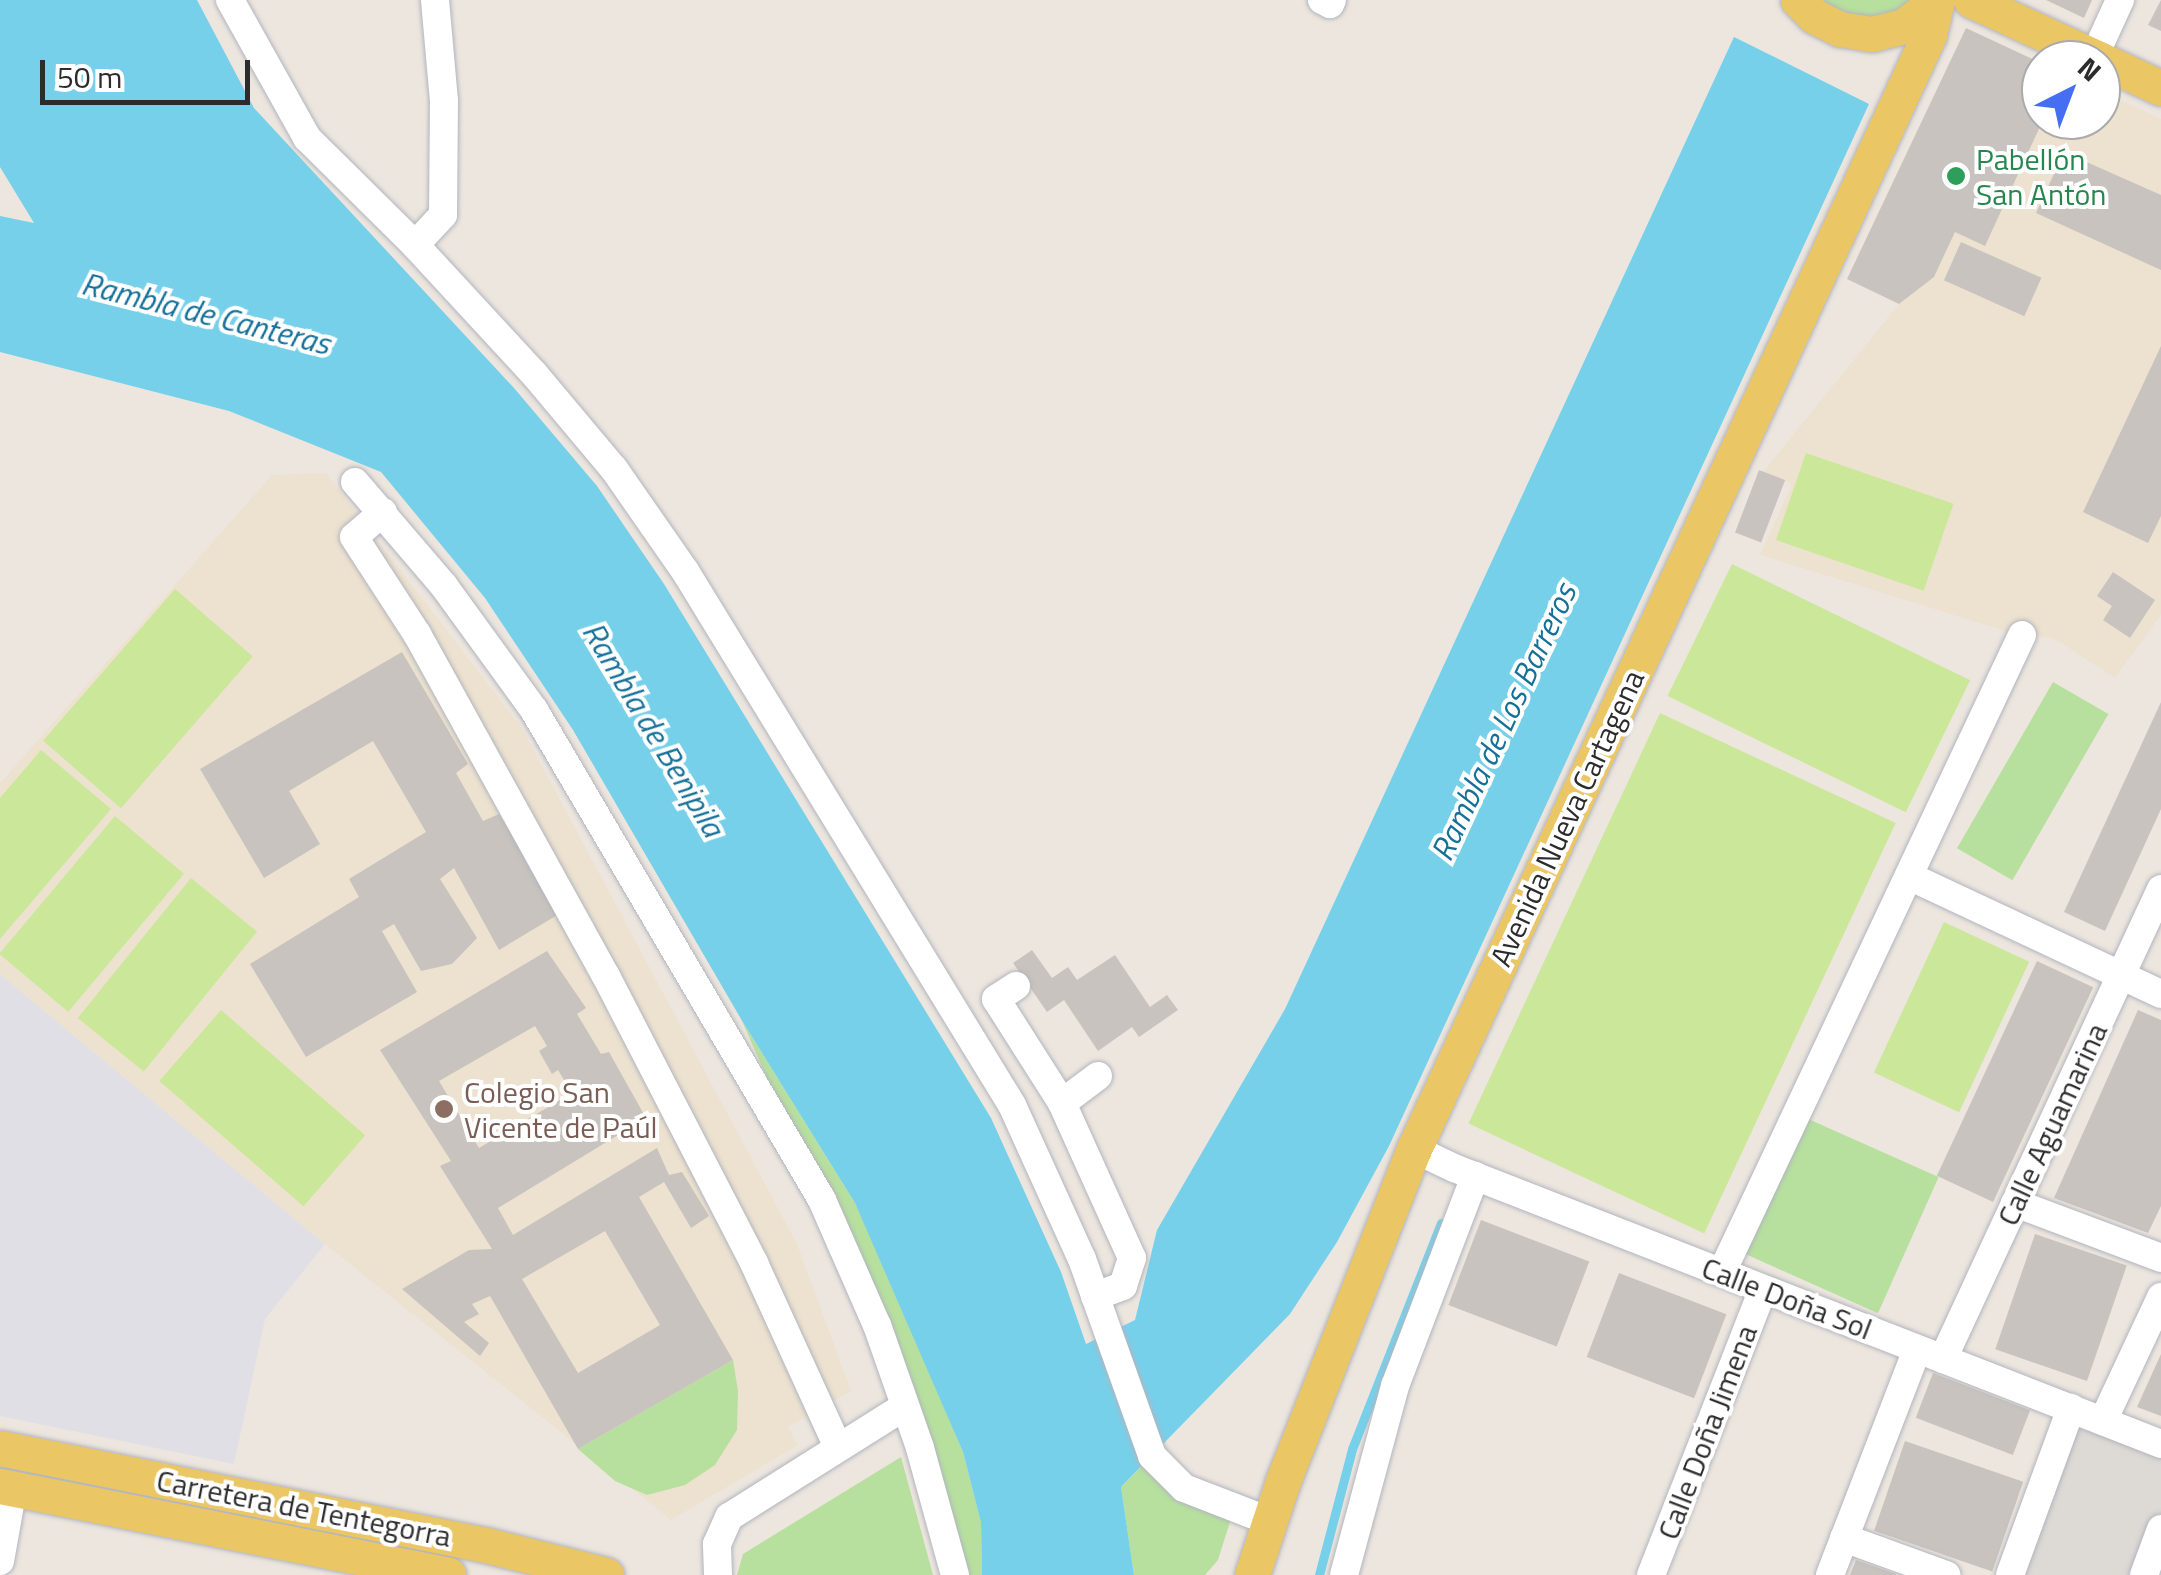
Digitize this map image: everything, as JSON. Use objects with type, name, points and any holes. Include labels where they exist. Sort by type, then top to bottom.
[{"type":"main road","points":[[1798,0],[1814,16],[1840,30],[1872,34],[1915,20],[1937,0]]},
{"type":"main road","name":"Avenida Nueva Cartagena","points":[[1252,1575],[1267,1526],[1414,1149],[1929,35],[1937,0]]},
{"type":"main road","points":[[1971,0],[2057,40]]},
{"type":"main road","name":"Avenida Nueva Cartagena","points":[[1840,30],[1868,38],[1887,54],[1896,74],[1892,116]]},
{"type":"main road","points":[[2121,70],[2161,88]]},
{"type":"main road","name":"Carretera de Tentegorra","points":[[0,1448],[469,1541],[606,1575]]},
{"type":"main road","name":"Carretera de Tentegorra","points":[[7,1487],[448,1575]]},
{"type":"main road","name":"Avenida Nueva Cartagena","points":[[1242,1575],[1267,1526]]},
{"type":"street","points":[[230,0],[307,138],[416,245],[536,375],[652,519],[1012,1105],[1096,1296],[1152,1456],[1184,1488],[1267,1526]]},
{"type":"street","points":[[416,245],[444,215],[444,101],[435,0]]},
{"type":"street","points":[[2105,40],[2120,0]]},
{"type":"street","points":[[356,482],[444,586],[534,710],[822,1200],[877,1326],[955,1575]]},
{"type":"street","points":[[383,512],[354,537],[417,634],[606,976],[754,1263],[838,1447]]},
{"type":"street","points":[[1722,1272],[2022,634]]},
{"type":"street","points":[[1908,876],[2161,994]]},
{"type":"street","name":"Calle Aguamarina","points":[[1830,1575],[1930,1354],[2015,1203],[2161,889]]},
{"type":"street","points":[[1016,986],[996,1000],[1062,1102],[1132,1258],[1123,1286],[1096,1296]]},
{"type":"street","points":[[1062,1102],[1098,1076]]},
{"type":"street","name":"Calle Doña Sol","points":[[1414,1149],[2161,1444]]},
{"type":"street","points":[[1344,1575],[1395,1386],[1476,1176]]},
{"type":"street","points":[[2015,1203],[2161,1258]]},
{"type":"street","name":"Calle Doña Jimena","points":[[1652,1575],[1763,1289]]},
{"type":"street","points":[[2103,1421],[2161,1297]]},
{"type":"street","points":[[718,1575],[716,1544],[729,1517],[905,1406]]},
{"type":"street","points":[[2010,1575],[2071,1408]]},
{"type":"street","points":[[0,1561],[7,1487]]},
{"type":"street","points":[[2144,1575],[2161,1529]]},
{"type":"street","points":[[1844,1538],[1946,1575]]},
{"type":"shaded area","points":[[2121,100],[2161,119],[2161,615],[2115,678],[2053,638],[2012,633],[1760,555],[1792,484],[1763,472],[1899,304],[1934,277],[1955,232],[2027,140],[2121,140]]},
{"type":"shaded area","name":"Colegio San Vicente de Paúl","points":[[326,473],[521,727],[797,1244],[851,1391],[788,1427],[798,1445],[671,1520],[325,1244],[0,974],[0,783],[272,475]]},
{"type":"shaded area","points":[[0,974],[325,1244],[265,1319],[234,1464],[0,1416]]},
{"type":"shaded area","points":[[2071,1408],[2161,1444],[2161,1529],[2144,1575],[2010,1575]]},
{"type":"green space","points":[[1798,0],[1937,0],[1892,30]]},
{"type":"green space","points":[[1806,453],[1954,504],[1924,591],[1776,540]]},
{"type":"green space","points":[[1732,564],[1970,680],[1906,812],[1668,696]]},
{"type":"green space","points":[[175,589],[253,657],[121,808],[43,741]]},
{"type":"green space","points":[[2053,682],[2108,714],[2012,880],[1957,848]]},
{"type":"green space","points":[[1660,713],[1896,823],[1704,1233],[1469,1124]]},
{"type":"green space","points":[[41,750],[111,809],[0,939],[0,798]]},
{"type":"green space","points":[[115,816],[184,874],[68,1012],[0,953]]},
{"type":"green space","points":[[191,878],[257,931],[144,1071],[78,1018]]},
{"type":"green space","points":[[1944,922],[2029,962],[1959,1112],[1874,1072]]},
{"type":"green space","points":[[221,1010],[365,1135],[303,1206],[159,1081]]},
{"type":"green space","points":[[741,1019],[855,1203],[885,1265],[963,1452],[981,1523],[982,1575],[955,1575],[877,1326]]},
{"type":"green space","points":[[1797,1114],[1939,1177],[1878,1313],[1736,1250]]},
{"type":"green space","points":[[733,1360],[738,1391],[737,1430],[715,1465],[685,1485],[647,1495],[615,1481],[578,1449]]},
{"type":"green space","points":[[1152,1456],[1234,1509],[1218,1560],[1205,1575],[1134,1575],[1121,1487]]},
{"type":"green space","points":[[901,1457],[933,1575],[737,1575],[743,1554]]},
{"type":"water","points":[[0,0],[197,0],[254,108],[514,388],[597,486],[664,584],[991,1118],[1061,1272],[1086,1344],[1135,1320],[1157,1230],[1285,1009],[1734,37],[1869,104],[1389,1146],[1337,1242],[1290,1314],[1121,1487],[1134,1575],[982,1575],[981,1523],[963,1452],[855,1203],[741,1019],[573,730],[485,598],[381,472],[229,411],[0,352],[0,216],[34,223],[0,167]]},
{"type":"building","points":[[2046,0],[2092,0],[2084,18]]},
{"type":"building","points":[[2161,0],[2161,31],[2148,25]]},
{"type":"building","name":"Pabellón San Antón","points":[[1966,28],[2021,54],[2021,140],[2034,140],[1985,246],[1955,232],[1934,277],[1899,304],[1847,279]]},
{"type":"building","points":[[2064,152],[2161,195],[2161,270],[2036,213]]},
{"type":"building","points":[[1961,242],[2041,278],[2024,316],[1944,280]]},
{"type":"building","points":[[2161,346],[2161,516],[2148,543],[2083,512]]},
{"type":"building","points":[[1759,470],[1785,480],[1761,543],[1735,533]]},
{"type":"building","points":[[2113,572],[2155,600],[2130,638],[2103,620],[2112,606],[2097,596]]},
{"type":"building","points":[[402,652],[468,764],[456,773],[483,821],[499,814],[559,914],[499,950],[454,868],[440,879],[477,938],[452,964],[421,971],[394,924],[382,931],[417,992],[306,1057],[250,964],[359,897],[349,879],[426,832],[373,741],[289,791],[320,844],[264,878],[200,769]]},
{"type":"building","points":[[2161,702],[2161,809],[2105,931],[2064,912]]},
{"type":"building","points":[[1032,950],[1052,978],[1068,967],[1077,980],[1115,955],[1150,1007],[1167,995],[1178,1010],[1139,1037],[1132,1027],[1098,1051],[1064,1000],[1047,1012],[1013,963]]},
{"type":"building","points":[[547,951],[586,1008],[577,1014],[601,1054],[609,1052],[646,1118],[498,1208],[513,1235],[657,1148],[669,1175],[682,1172],[709,1216],[691,1228],[664,1182],[639,1197],[733,1360],[578,1449],[490,1296],[472,1304],[479,1314],[464,1322],[489,1343],[480,1356],[402,1289],[469,1250],[492,1249],[440,1166],[451,1161],[380,1050]],"holes":[[[535,1026],[547,1046],[539,1051],[552,1074],[558,1070],[572,1093],[479,1148],[439,1081]],[[605,1231],[660,1325],[578,1373],[522,1279]]]},
{"type":"building","points":[[2037,961],[2093,987],[1993,1202],[1937,1176]]},
{"type":"building","points":[[2138,1010],[2161,1020],[2161,1206],[2148,1233],[2054,1198]]},
{"type":"building","points":[[1481,1220],[1589,1262],[1557,1347],[1448,1305]]},
{"type":"building","points":[[2035,1234],[2127,1266],[2087,1381],[1995,1349]]},
{"type":"building","points":[[1619,1273],[1726,1314],[1694,1398],[1587,1357]]},
{"type":"building","points":[[2161,1354],[2161,1416],[2137,1407]]},
{"type":"building","points":[[1933,1373],[2030,1410],[2013,1455],[1916,1418]]},
{"type":"building","points":[[1905,1441],[2023,1482],[1992,1572],[1874,1531]]},
{"type":"building","points":[[1856,1560],[1896,1574],[1896,1575],[1850,1575]]},
{"type":"waterway","points":[[1319,1575],[1352,1449],[1441,1223]]},
{"type":"place","name":"Pabellón San Antón","points":[[1956,176]]},
{"type":"place","name":"Colegio San Vicente de Paúl","points":[[444,1109]]},
{"type":"water label","name":"Rambla de Canteras","points":[[206,313]]},
{"type":"water label","name":"Rambla de Los Barreros","points":[[1503,722]]},
{"type":"water label","name":"Rambla de Benipila","points":[[654,729]]}]
